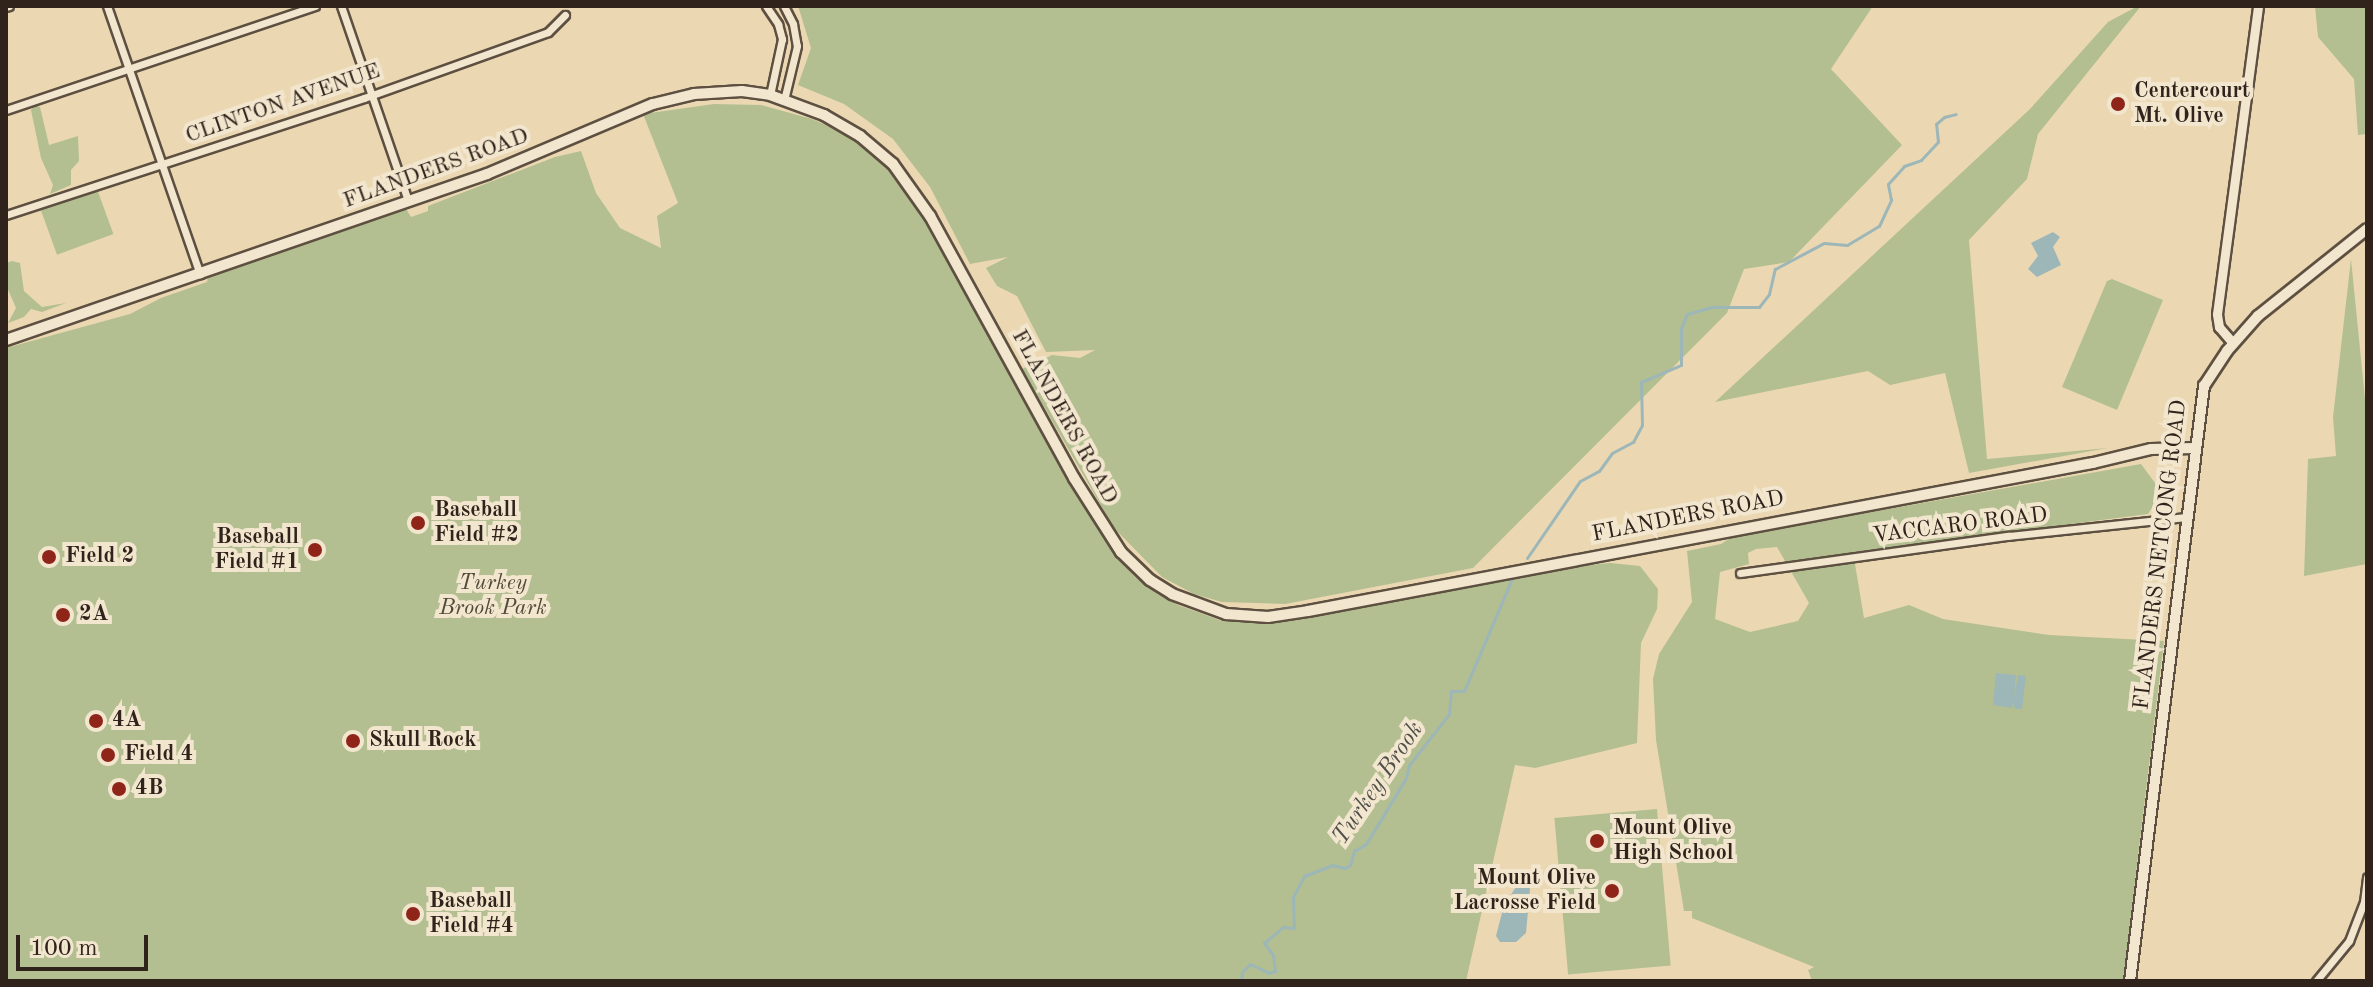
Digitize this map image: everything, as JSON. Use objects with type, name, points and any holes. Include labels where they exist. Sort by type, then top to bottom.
[{"type":"main road","name":"FLANDERS ROAD","points":[[6,340],[502,168],[667,99],[729,91],[770,95],[784,100],[849,128],[883,154],[905,178],[935,224],[1074,478],[1121,552],[1159,587],[1188,603],[1217,612],[1257,617],[1308,611],[2093,463],[2151,449],[2194,448]]},
{"type":"main road","name":"FLANDERS NETCONG ROAD","points":[[2130,981],[2185,517],[2204,386],[2233,343],[2274,302],[2367,229]]},
{"type":"street","points":[[107,6],[200,274]]},
{"type":"street","points":[[6,110],[315,6]]},
{"type":"street","points":[[341,6],[408,201]]},
{"type":"street","points":[[766,6],[778,24],[782,39],[770,95]]},
{"type":"street","points":[[784,6],[793,24],[797,46],[784,100]]},
{"type":"street","points":[[2233,343],[2219,327],[2217,314],[2258,6]]},
{"type":"street","name":"CLINTON AVENUE","points":[[6,215],[372,94],[548,32],[565,15]]},
{"type":"street","name":"VACCARO ROAD","points":[[1740,573],[2008,536],[2185,517]]},
{"type":"street","points":[[2316,981],[2349,941],[2364,902],[2367,877]]},
{"type":"green space","points":[[798,6],[1873,6],[1831,69],[1902,145],[1789,262],[1744,269],[1727,313],[1473,568],[1285,604],[1222,602],[1194,594],[1162,577],[1114,528],[1022,369],[1052,355],[1080,358],[1095,350],[1046,352],[1017,296],[997,286],[986,268],[1008,257],[970,264],[930,187],[893,139],[844,104],[798,85],[811,48]]},
{"type":"green space","points":[[2141,6],[2038,134],[2027,179],[1969,240],[1987,459],[2108,448],[1969,473],[1945,373],[1890,385],[1868,371],[1715,402],[2030,109],[2108,22]]},
{"type":"green space","points":[[2315,6],[2367,6],[2367,134],[2358,135],[2354,79],[2318,37]]},
{"type":"green space","name":"Turkey Brook Park","points":[[714,104],[761,105],[812,119],[845,133],[889,169],[926,218],[1104,539],[1135,577],[1178,605],[1222,621],[1280,622],[1559,568],[1610,563],[1640,566],[1658,589],[1657,609],[1641,643],[1637,743],[1535,768],[1515,765],[1466,981],[6,981],[6,348],[130,314],[161,298],[207,282],[208,276],[405,207],[411,217],[428,211],[428,206],[555,157],[581,151],[596,193],[620,228],[661,248],[657,216],[678,203],[643,114]]},
{"type":"green space","points":[[35,105],[40,107],[49,145],[78,136],[79,161],[71,170],[71,185],[50,194],[53,185],[41,158],[31,110]]},
{"type":"green space","points":[[97,189],[113,234],[57,255],[41,210]]},
{"type":"green space","points":[[2351,259],[2367,419],[2367,564],[2304,576],[2308,459],[2336,456],[2333,417]]},
{"type":"green space","points":[[6,263],[20,263],[24,291],[42,307],[66,303],[42,312],[31,309],[24,317],[8,323],[16,308],[6,285]]},
{"type":"green space","points":[[2112,279],[2163,300],[2117,410],[2062,387],[2107,281]]},
{"type":"green space","points":[[2141,464],[2158,487],[2159,496],[2148,514],[1853,552],[1864,618],[1909,605],[1943,619],[2049,635],[2164,641],[2123,981],[1812,981],[1808,970],[1814,967],[1692,918],[1692,911],[1684,911],[1656,740],[1653,679],[1659,654],[1692,602],[1687,551],[1721,544],[1732,537]],"holes":[[[1777,547],[1809,603],[1798,621],[1750,632],[1715,619],[1720,572],[1749,564],[1748,553],[1756,549]]]},
{"type":"green space","name":"Mount Olive Lacrosse Field","points":[[1657,809],[1671,965],[1568,974],[1554,818]]},
{"type":"water","points":[[2053,232],[2060,237],[2053,247],[2061,265],[2037,277],[2028,269],[2038,256],[2031,243]]},
{"type":"water","points":[[1996,673],[2016,675],[2014,698],[2018,675],[2026,676],[2022,709],[2015,709],[2013,702],[2012,708],[1993,705]]},
{"type":"water","points":[[1520,881],[1528,884],[1530,889],[1526,933],[1516,942],[1500,942],[1496,936],[1504,905]]},
{"type":"waterway","name":"Turkey Brook","points":[[1527,558],[1580,481],[1599,471],[1612,453],[1633,442],[1642,425],[1641,382],[1681,365],[1681,328],[1687,314],[1712,307],[1759,307],[1769,294],[1775,269],[1824,243],[1847,245],[1879,226],[1891,200],[1888,184],[1904,166],[1921,160],[1938,142],[1936,124],[1944,117],[1956,114]]},
{"type":"waterway","name":"Turkey Brook","points":[[1241,981],[1242,972],[1250,964],[1269,973],[1275,971],[1273,955],[1264,943],[1283,927],[1294,928],[1293,897],[1304,876],[1332,865],[1345,868],[1350,865],[1354,851],[1366,844],[1406,778],[1409,765],[1449,714],[1451,691],[1464,691],[1511,581]]},
{"type":"place","name":"Centercourt Mt. Olive","points":[[2118,104]]},
{"type":"place","name":"Baseball Field #2","points":[[418,523]]},
{"type":"place","name":"Baseball Field #1","points":[[315,550]]},
{"type":"place","name":"Field 2","points":[[49,557]]},
{"type":"place","name":"2A","points":[[63,615]]},
{"type":"place","name":"4A","points":[[96,721]]},
{"type":"place","name":"Skull Rock","points":[[353,741]]},
{"type":"place","name":"Field 4","points":[[108,755]]},
{"type":"place","name":"4B","points":[[119,789]]},
{"type":"place","name":"Mount Olive High School","points":[[1597,841]]},
{"type":"place","name":"Mount Olive Lacrosse Field","points":[[1612,891]]},
{"type":"place","name":"Baseball Field #4","points":[[413,914]]}]
